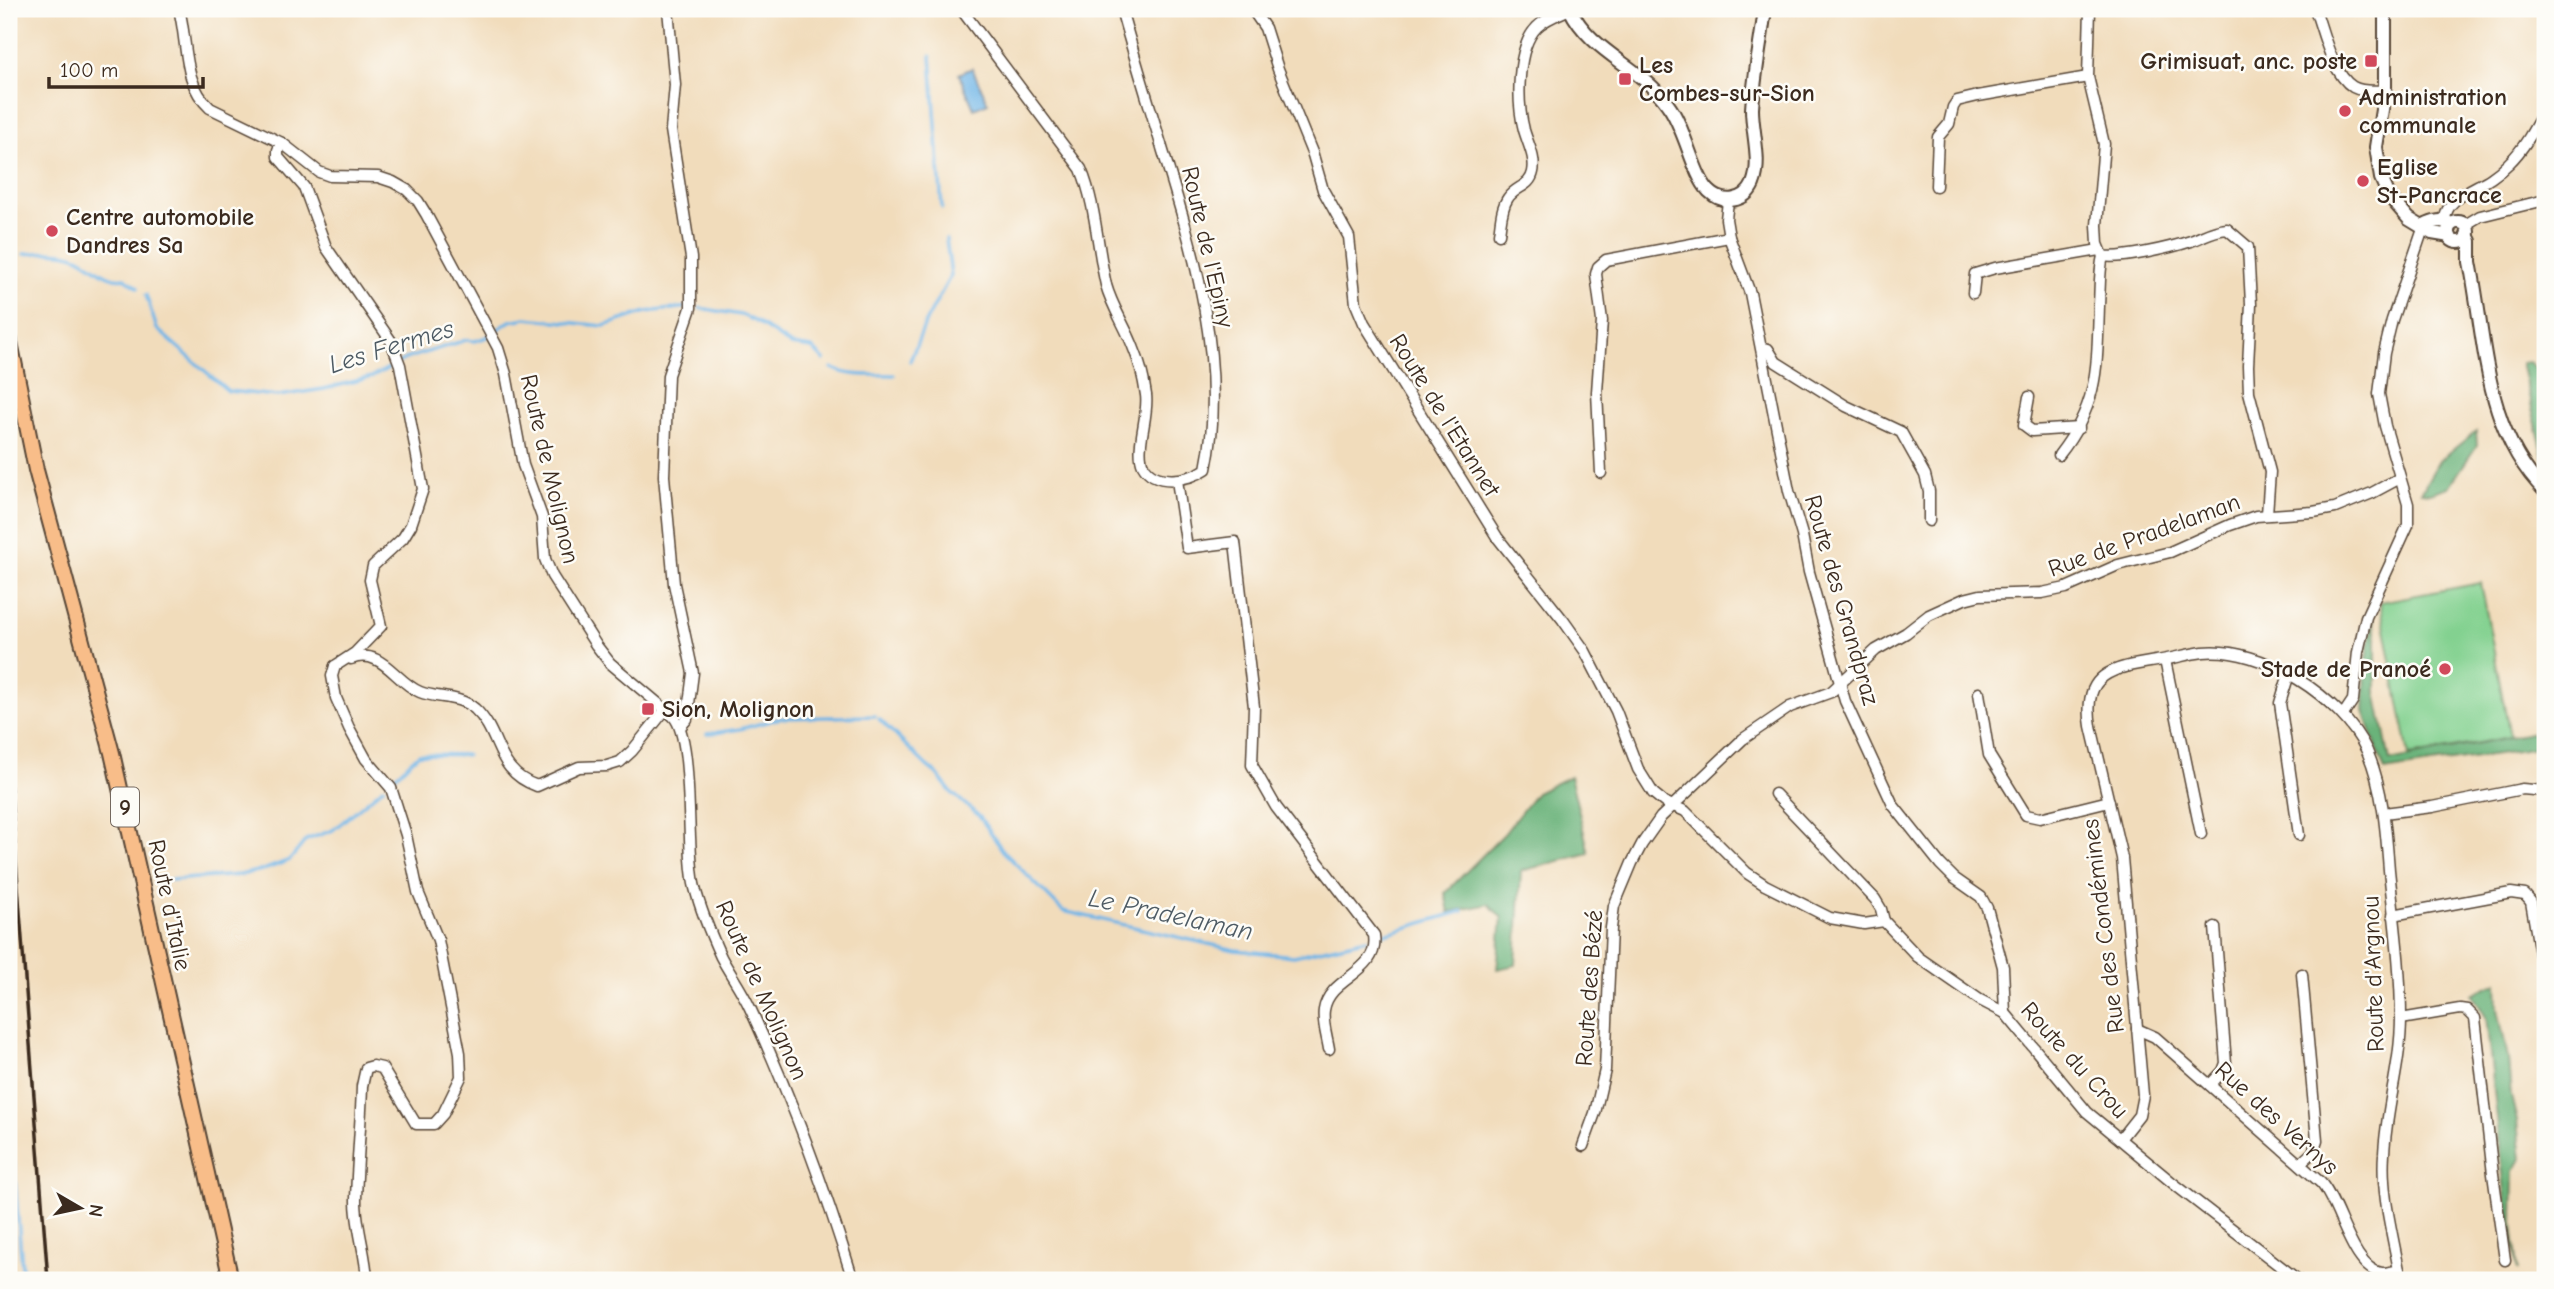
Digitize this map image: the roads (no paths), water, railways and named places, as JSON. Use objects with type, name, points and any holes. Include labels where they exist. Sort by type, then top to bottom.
[{"type":"main road","name":"Route d'Italie","points":[[9,337],[36,470],[115,765],[231,1280]]},
{"type":"street","name":"Route de Molignon","points":[[179,9],[185,31],[191,81],[202,100],[210,108],[282,143],[319,172],[330,176],[378,177],[407,190],[422,208],[495,339],[506,374],[523,465],[541,517],[548,567],[610,663],[681,726],[688,788],[692,875],[697,894],[722,958],[749,1006],[802,1135],[853,1280]]},
{"type":"street","points":[[668,9],[676,85],[671,130],[691,258],[691,308],[668,375],[664,476],[674,584],[693,673],[687,719],[681,726]]},
{"type":"street","points":[[961,9],[1081,169],[1088,185],[1107,286],[1135,350],[1146,396],[1147,413],[1141,446],[1143,464],[1153,475],[1177,480],[1187,548],[1235,542],[1254,707],[1252,765],[1276,807],[1374,935],[1375,948],[1368,962],[1326,1001],[1324,1020],[1329,1049]]},
{"type":"street","name":"Route de l'Epiny","points":[[1121,9],[1178,200],[1205,304],[1211,362],[1211,444],[1206,468],[1197,475],[1177,480]]},
{"type":"street","name":"Route de l'Etannet","points":[[1252,9],[1265,28],[1278,69],[1313,155],[1323,190],[1349,237],[1356,304],[1364,323],[1497,537],[1585,651],[1616,711],[1638,769],[1648,787],[1657,798],[1674,805]]},
{"type":"street","points":[[1499,234],[1505,202],[1515,191],[1528,184],[1534,172],[1532,154],[1520,112],[1520,84],[1523,51],[1539,25],[1570,9],[1580,27],[1591,39],[1663,97],[1681,127],[1705,186],[1717,197],[1728,201],[1745,194],[1755,177],[1752,108],[1765,9]]},
{"type":"street","points":[[2059,455],[2079,428],[2089,405],[2094,383],[2101,253],[2097,225],[2104,144],[2088,77],[2090,9]]},
{"type":"street","points":[[2315,9],[2344,79],[2362,90],[2385,91]]},
{"type":"street","points":[[2385,9],[2385,91],[2376,147],[2381,178],[2395,205],[2409,219],[2432,233],[2456,230],[2480,216],[2545,200]]},
{"type":"street","points":[[1936,186],[1938,137],[1949,124],[1957,101],[2088,77]]},
{"type":"street","points":[[2545,109],[2529,138],[2511,161],[2491,178],[2455,200],[2447,209],[2456,230],[2470,242],[2470,262],[2490,381],[2500,422],[2518,459],[2545,491]]},
{"type":"street","points":[[282,143],[278,157],[304,187],[326,247],[391,341],[399,361],[423,489],[411,525],[403,538],[373,566],[370,580],[381,626],[355,653],[335,666],[332,676],[336,698],[349,728],[366,759],[391,788],[406,835],[418,892],[438,940],[460,1053],[461,1077],[443,1114],[433,1124],[424,1125],[416,1124],[382,1068],[366,1068],[362,1086],[356,1201],[367,1280]]},
{"type":"street","name":"Route des Grandpraz","points":[[1728,201],[1726,219],[1729,237],[1751,293],[1789,491],[1845,701],[1893,805],[1954,878],[1981,897],[1987,908],[2003,967],[2005,1013]]},
{"type":"street","points":[[2343,715],[2354,700],[2358,652],[2366,617],[2408,525],[2408,504],[2381,411],[2380,376],[2394,313],[2424,226]]},
{"type":"street","points":[[1973,293],[1975,274],[1995,268],[2101,253],[2116,257],[2191,241],[2213,230],[2227,229],[2248,247],[2251,304],[2249,392],[2270,472],[2267,514]]},
{"type":"street","points":[[1601,473],[1597,392],[1602,321],[1598,267],[1606,260],[1729,237]]},
{"type":"street","points":[[1762,348],[1768,349],[1776,362],[1846,406],[1901,432],[1925,475],[1929,491],[1929,521]]},
{"type":"street","points":[[2029,397],[2024,425],[2032,431],[2079,428]]},
{"type":"street","name":"Rue de Pradelaman","points":[[1674,805],[1743,739],[1790,707],[1830,692],[1875,650],[1906,633],[1929,615],[1964,599],[1995,594],[2042,593],[2066,588],[2118,565],[2170,552],[2230,525],[2267,514],[2298,514],[2335,508],[2400,478]]},
{"type":"street","name":"Rue des Condémines","points":[[2120,1139],[2139,1115],[2143,1102],[2122,858],[2091,726],[2088,707],[2091,691],[2107,673],[2205,652],[2247,657],[2289,674],[2318,692],[2343,715]]},
{"type":"street","points":[[335,666],[356,657],[366,656],[382,662],[418,691],[465,701],[478,712],[511,772],[523,781],[537,786],[579,768],[620,762],[665,710]]},
{"type":"street","points":[[2165,660],[2201,834]]},
{"type":"street","points":[[2289,674],[2280,703],[2299,835]]},
{"type":"street","points":[[1979,693],[1989,755],[2026,815],[2040,818],[2109,801]]},
{"type":"street","name":"Route d'Argnou","points":[[2343,715],[2366,751],[2384,813],[2401,1018],[2399,1055],[2383,1158],[2386,1200],[2403,1280]]},
{"type":"street","points":[[2384,813],[2432,807],[2522,789],[2545,791]]},
{"type":"street","name":"Route du Crou","points":[[1775,794],[1875,900],[1884,921],[1918,957],[1980,1000],[2005,1013],[2087,1112],[2174,1184],[2298,1280]]},
{"type":"street","points":[[1674,805],[1685,811],[1747,873],[1765,885],[1830,918],[1864,924],[1884,921]]},
{"type":"street","name":"Route des Bézé","points":[[1583,1146],[1595,1113],[1605,1070],[1608,970],[1614,906],[1642,844],[1661,817],[1674,805]]},
{"type":"street","points":[[2393,915],[2522,893],[2530,902],[2545,983]]},
{"type":"street","points":[[2210,1085],[2223,1071],[2226,1063],[2215,927]]},
{"type":"street","points":[[2300,1164],[2313,1152],[2318,1140],[2302,974]]},
{"type":"street","points":[[2401,1018],[2460,1009],[2467,1010],[2475,1018],[2505,1260]]},
{"type":"street","name":"Rue des Vernys","points":[[2137,1029],[2155,1037],[2300,1164],[2331,1197],[2365,1265],[2382,1273],[2399,1269]]},
{"type":"water","points":[[972,68],[988,103],[974,109],[959,74]]},
{"type":"waterway","name":"Les Fermes","points":[[931,56],[942,208]]},
{"type":"waterway","name":"Les Fermes","points":[[910,361],[926,321],[951,275],[946,239]]},
{"type":"waterway","name":"Les Fermes","points":[[24,254],[69,254],[112,277],[125,278],[138,288]]},
{"type":"waterway","name":"Les Fermes","points":[[146,295],[157,329],[228,391],[278,396],[324,389],[372,377],[405,359],[466,340],[475,341],[487,337],[510,321],[526,318],[604,326],[646,312],[689,307]]},
{"type":"waterway","name":"Les Fermes","points":[[700,308],[741,315],[791,345],[812,348],[824,360]]},
{"type":"waterway","name":"Les Fermes","points":[[832,368],[855,374],[894,375]]},
{"type":"waterway","name":"Le Pradelaman","points":[[707,734],[781,718],[875,716]]},
{"type":"waterway","name":"Le Pradelaman","points":[[879,719],[936,773],[951,792],[980,817],[1003,851],[1063,911],[1235,950],[1294,956],[1367,939]]},
{"type":"waterway","name":"Le Pradelaman","points":[[393,778],[419,754],[467,755]]},
{"type":"waterway","name":"Le Pradelaman","points":[[170,880],[240,875],[290,860],[306,840],[333,830],[384,787]]},
{"type":"waterway","name":"Le Pradelaman","points":[[1381,935],[1463,911]]},
{"type":"waterway","points":[[9,1108],[23,1280]]},
{"type":"railway","points":[[9,768],[48,1280]]},
{"type":"place","name":"Grimisuat, anc. poste","points":[[2371,61]]},
{"type":"place","name":"Les Combes-sur-Sion","points":[[1625,79]]},
{"type":"place","name":"Administration communale","points":[[2345,111]]},
{"type":"place","name":"Eglise St-Pancrace","points":[[2363,181]]},
{"type":"place","name":"Centre automobile Dandres Sa","points":[[52,231]]},
{"type":"place","name":"Stade de Pranoé","points":[[2445,669]]},
{"type":"place","name":"Sion, Molignon","points":[[648,709]]}]
